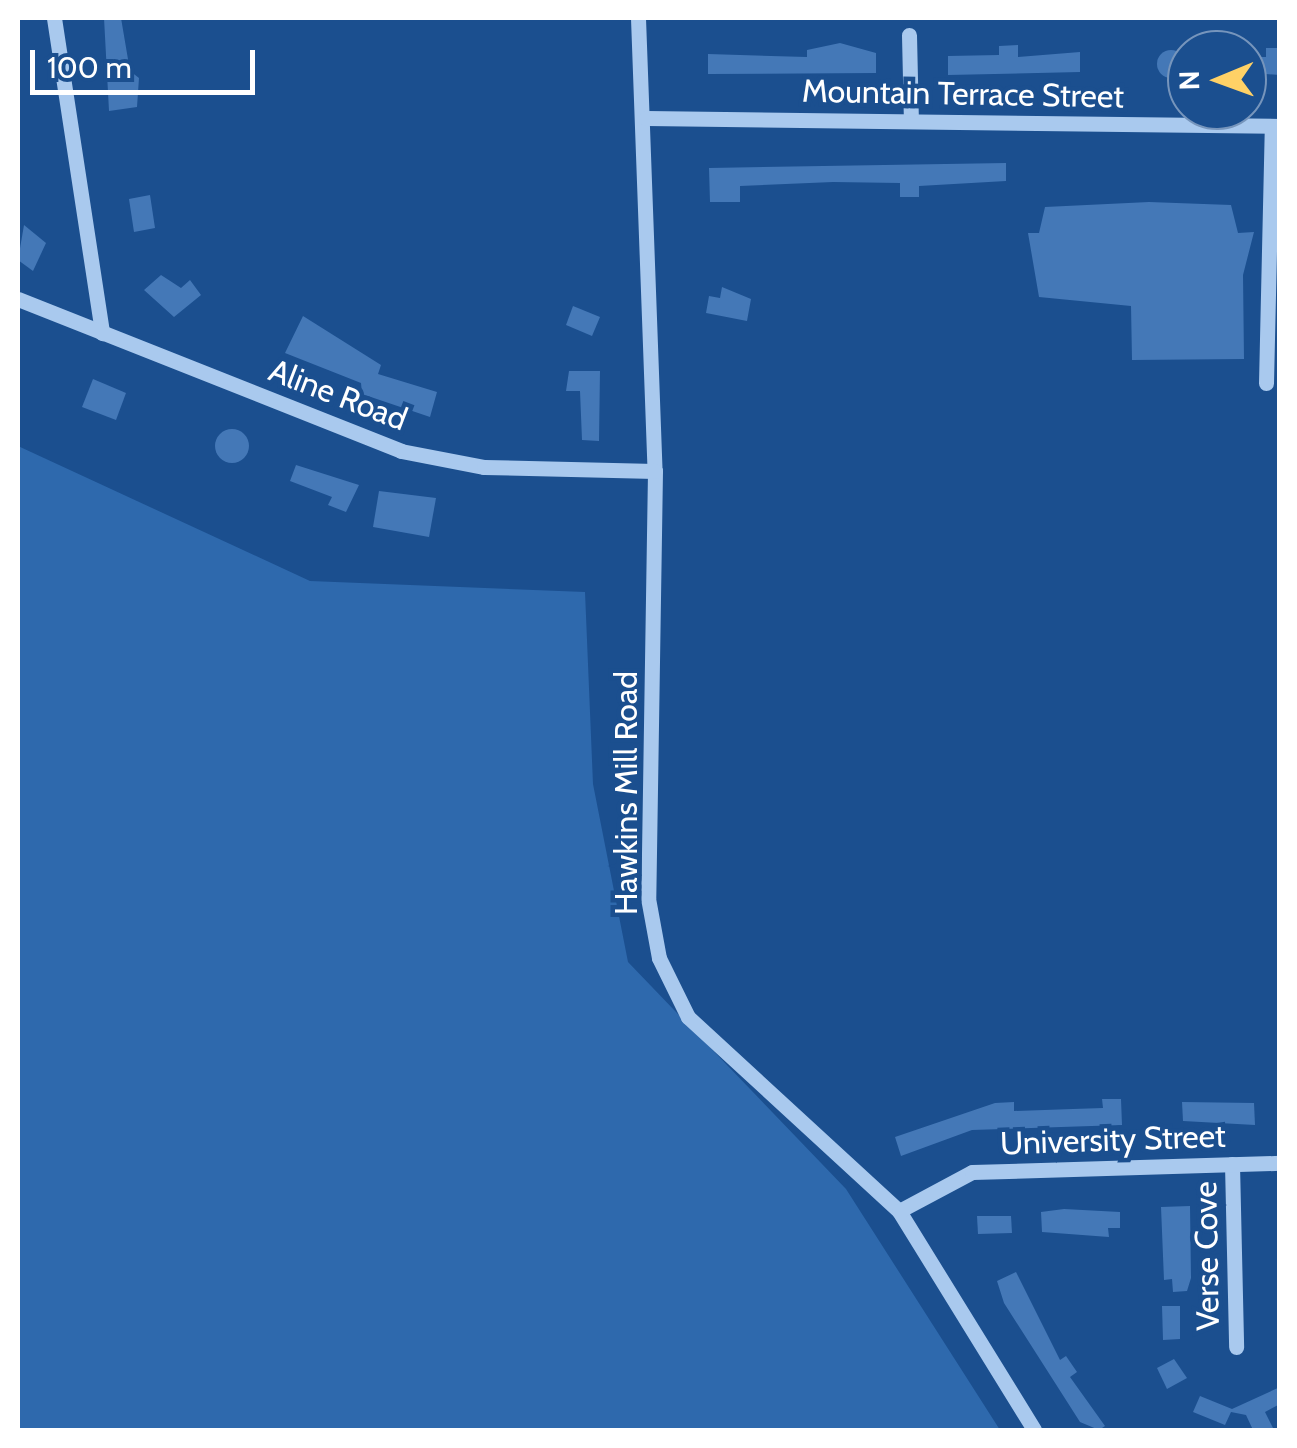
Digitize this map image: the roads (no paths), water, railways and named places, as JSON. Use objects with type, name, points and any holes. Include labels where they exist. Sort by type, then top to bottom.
[{"type":"street","points":[[54,18],[102,332]]},
{"type":"street","name":"Hawkins Mill Road","points":[[638,18],[646,118],[656,471],[648,898],[659,958],[688,1017],[899,1212],[1034,1430]]},
{"type":"street","points":[[910,35],[911,121]]},
{"type":"street","name":"Mountain Terrace Street","points":[[646,118],[1276,126]]},
{"type":"street","points":[[1266,383],[1276,126]]},
{"type":"street","name":"Aline Road","points":[[18,299],[400,451],[484,466],[656,471]]},
{"type":"street","name":"University Street","points":[[899,1212],[972,1172],[1280,1163]]},
{"type":"street","name":"Verse Cove","points":[[1232,1164],[1236,1348]]}]
